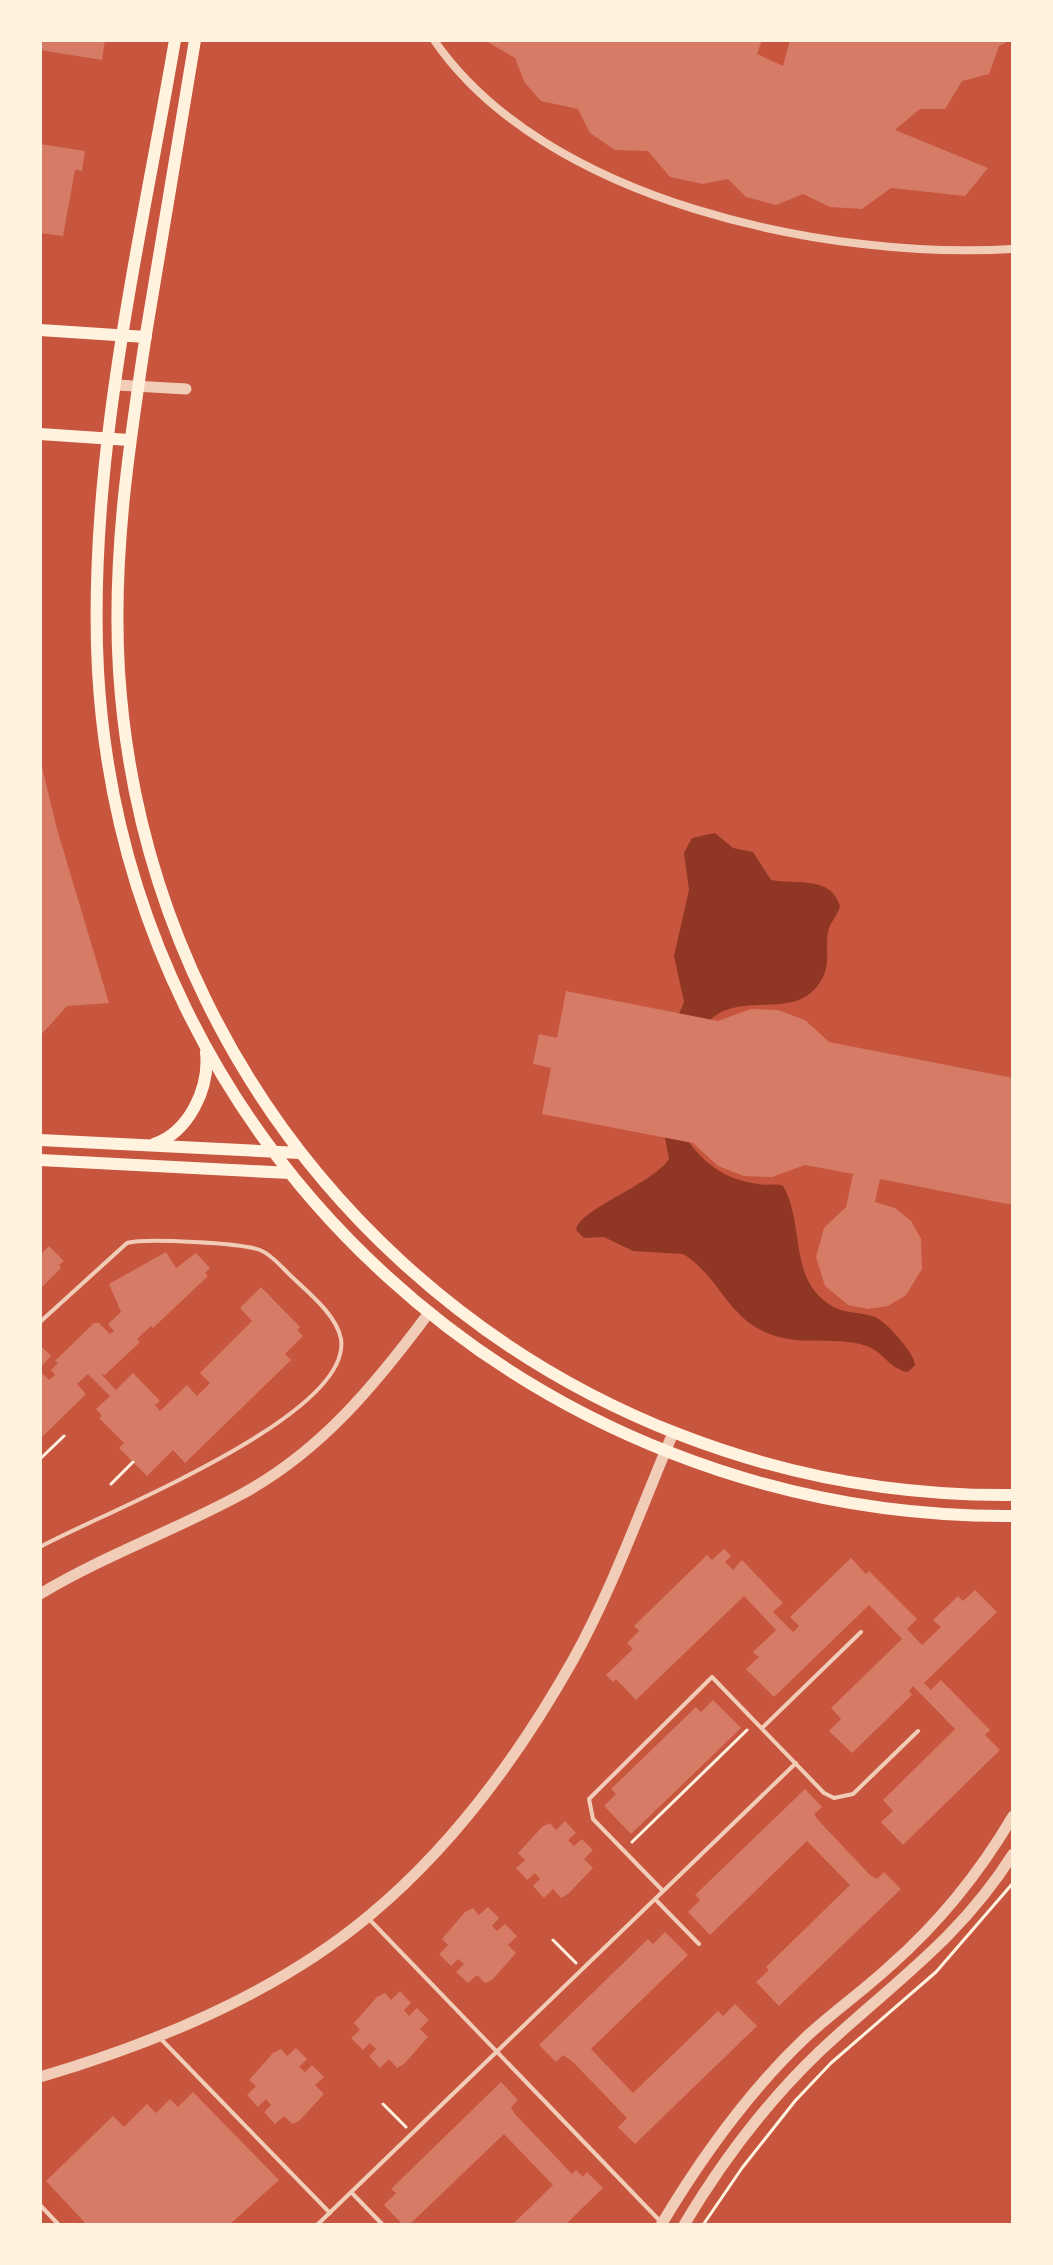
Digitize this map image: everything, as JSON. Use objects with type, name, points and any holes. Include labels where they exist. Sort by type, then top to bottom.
[{"type":"main road","points":[[175,40],[109,439],[101,515],[97,636],[109,761],[122,831],[146,913],[205,1045],[274,1152],[359,1251],[428,1314],[550,1397],[665,1452],[735,1476],[809,1496],[925,1513],[1013,1516]]},
{"type":"main road","points":[[195,40],[129,440],[119,553],[119,660],[129,757],[142,828],[165,906],[203,997],[241,1067],[329,1190],[382,1245],[479,1327],[560,1379],[673,1433],[753,1460],[841,1481],[927,1492],[1013,1495]]},
{"type":"main road","points":[[40,330],[146,337]]},
{"type":"main road","points":[[40,434],[129,440]]},
{"type":"main road","points":[[150,1145],[171,1136],[191,1113],[205,1082],[205,1045]]},
{"type":"main road","points":[[40,1140],[300,1153]]},
{"type":"main road","points":[[40,1160],[290,1173]]},
{"type":"street","points":[[434,40],[449,63],[511,121],[595,170],[693,209],[807,238],[959,252],[1013,249]]},
{"type":"street","points":[[117,385],[186,389]]},
{"type":"street","points":[[40,1594],[99,1561],[214,1509],[270,1477],[345,1417],[397,1358],[428,1314]]},
{"type":"street","points":[[40,2077],[159,2036],[271,1981],[368,1918],[460,1824],[539,1718],[600,1605],[673,1433]]},
{"type":"street","points":[[661,2224],[712,2147],[768,2077],[807,2037],[890,1967],[936,1922],[982,1864],[1013,1816]]},
{"type":"street","points":[[684,2225],[728,2159],[783,2090],[820,2051],[903,1981],[950,1935],[1013,1854]]},
{"type":"lane","points":[[40,1322],[127,1243],[248,1248],[272,1257],[331,1318],[341,1349],[338,1363],[328,1377],[289,1413],[246,1445],[203,1470],[40,1547]]},
{"type":"lane","points":[[762,1728],[861,1632]]},
{"type":"lane","points":[[663,1891],[590,1815],[589,1799],[594,1790],[712,1677],[827,1795],[846,1798],[918,1731]]},
{"type":"lane","points":[[317,2225],[796,1763]]},
{"type":"lane","points":[[655,1899],[699,1944]]},
{"type":"lane","points":[[368,1918],[661,2224]]},
{"type":"lane","points":[[159,2036],[330,2213]]},
{"type":"lane","points":[[351,2192],[383,2225]]},
{"type":"lane","points":[[40,2205],[59,2225]]},
{"type":"path","points":[[40,1459],[64,1436]]},
{"type":"path","points":[[111,1484],[133,1462]]},
{"type":"path","points":[[623,1850],[755,1722]]},
{"type":"path","points":[[703,2225],[752,2154],[804,2091],[936,1972],[1013,1883]]},
{"type":"path","points":[[553,1940],[582,1970]]},
{"type":"path","points":[[383,2104],[412,2134]]},
{"type":"shaded area","points":[[715,833],[733,848],[753,852],[771,880],[821,885],[835,896],[840,906],[829,928],[825,971],[813,991],[785,1003],[738,1007],[709,1021],[689,1142],[711,1165],[728,1176],[762,1185],[783,1186],[811,1286],[828,1304],[870,1315],[888,1326],[914,1360],[915,1365],[908,1372],[897,1368],[867,1346],[785,1338],[757,1328],[683,1254],[633,1251],[604,1237],[584,1238],[576,1230],[590,1214],[648,1178],[669,1159],[664,1133],[672,1030],[684,1002],[674,956],[689,890],[684,853],[692,838]]},
{"type":"building","points":[[40,40],[105,40],[102,60],[40,50]]},
{"type":"building","points":[[484,40],[762,40],[757,54],[783,66],[790,40],[1011,40],[999,46],[989,74],[962,81],[945,109],[920,109],[895,130],[988,168],[965,196],[891,188],[862,209],[830,207],[803,194],[776,205],[746,197],[728,179],[703,184],[670,177],[648,151],[615,150],[590,133],[578,109],[541,101],[525,83],[515,58]]},
{"type":"building","points":[[40,144],[85,151],[82,171],[75,170],[63,236],[40,233]]},
{"type":"building","points":[[40,759],[57,829],[109,1003],[67,1006],[40,1036]]},
{"type":"building","points":[[566,991],[718,1021],[751,1009],[778,1010],[805,1020],[829,1042],[1013,1078],[1013,1205],[880,1179],[875,1202],[895,1208],[911,1221],[921,1239],[922,1269],[906,1295],[888,1306],[868,1309],[848,1305],[825,1286],[816,1257],[824,1228],[846,1207],[853,1174],[805,1165],[772,1177],[744,1176],[718,1166],[693,1143],[542,1114],[551,1068],[533,1064],[539,1034],[557,1038]]},
{"type":"building","points":[[49,1246],[64,1261],[40,1289],[40,1255]]},
{"type":"building","points":[[166,1252],[176,1268],[196,1253],[210,1268],[205,1273],[208,1276],[137,1339],[140,1342],[105,1375],[101,1374],[116,1390],[133,1373],[160,1401],[155,1405],[160,1411],[187,1385],[197,1396],[210,1383],[200,1373],[252,1321],[240,1308],[261,1287],[300,1327],[297,1330],[303,1336],[285,1354],[291,1360],[185,1463],[173,1450],[147,1476],[119,1448],[124,1443],[99,1418],[102,1416],[96,1409],[110,1396],[88,1374],[77,1384],[86,1394],[40,1439],[40,1371],[49,1380],[55,1375],[51,1370],[58,1363],[55,1361],[94,1323],[99,1323],[110,1334],[114,1331],[108,1324],[121,1312],[109,1284]]},
{"type":"building","points":[[40,1345],[51,1356],[40,1368]]},
{"type":"building","points":[[724,1549],[731,1556],[725,1562],[733,1570],[742,1560],[783,1603],[773,1612],[793,1632],[799,1626],[790,1617],[851,1558],[866,1574],[869,1571],[917,1619],[907,1629],[922,1645],[941,1627],[933,1620],[958,1596],[963,1601],[975,1590],[997,1612],[924,1683],[931,1690],[941,1680],[990,1730],[985,1735],[1000,1750],[903,1845],[881,1822],[893,1811],[883,1800],[955,1729],[913,1686],[909,1691],[912,1695],[852,1753],[829,1731],[841,1719],[831,1708],[902,1639],[869,1605],[774,1697],[746,1669],[759,1657],[753,1652],[776,1630],[744,1596],[636,1700],[616,1679],[613,1682],[606,1675],[633,1649],[627,1643],[639,1631],[634,1626],[707,1555],[712,1560]]},
{"type":"building","points":[[713,1700],[741,1728],[631,1834],[604,1806],[616,1794],[611,1789],[696,1707],[701,1712]]},
{"type":"building","points":[[805,1789],[822,1807],[814,1814],[818,1820],[870,1875],[877,1879],[884,1872],[901,1889],[779,2006],[756,1982],[769,1970],[766,1967],[850,1885],[807,1841],[710,1935],[688,1912],[700,1900],[695,1895]]},
{"type":"building","points":[[565,1821],[576,1833],[568,1840],[574,1846],[582,1839],[593,1850],[584,1859],[593,1868],[568,1894],[561,1898],[553,1889],[544,1898],[533,1886],[540,1879],[535,1873],[527,1880],[516,1868],[525,1860],[518,1853],[542,1827],[550,1823],[556,1830]]},
{"type":"building","points":[[488,1907],[499,1918],[492,1926],[497,1931],[505,1924],[517,1936],[508,1945],[516,1953],[492,1980],[485,1983],[477,1975],[468,1983],[456,1972],[464,1964],[458,1959],[451,1966],[439,1954],[448,1945],[442,1939],[465,1912],[473,1908],[479,1915]]},
{"type":"building","points":[[665,1932],[688,1955],[591,2049],[633,2093],[718,2011],[723,2016],[735,2004],[757,2026],[635,2144],[618,2127],[627,2118],[572,2061],[563,2055],[556,2062],[539,2045],[648,1939],[653,1944]]},
{"type":"building","points":[[400,1991],[411,2003],[404,2010],[409,2016],[417,2008],[429,2020],[420,2029],[428,2037],[404,2064],[397,2068],[389,2059],[380,2068],[369,2056],[376,2049],[370,2043],[363,2050],[351,2038],[360,2030],[354,2023],[377,1997],[385,1993],[391,2000]]},
{"type":"building","points":[[296,2048],[307,2059],[299,2067],[305,2072],[312,2065],[324,2077],[315,2085],[324,2094],[299,2121],[292,2124],[284,2116],[275,2124],[264,2112],[271,2105],[266,2099],[258,2107],[247,2095],[256,2086],[249,2080],[273,2053],[281,2049],[287,2056]]},
{"type":"building","points":[[501,2082],[518,2100],[511,2107],[514,2113],[572,2174],[576,2170],[583,2177],[587,2172],[603,2188],[565,2225],[512,2225],[553,2185],[504,2134],[409,2225],[403,2225],[384,2205],[396,2193],[391,2189]]},
{"type":"building","points":[[193,2092],[279,2180],[229,2225],[87,2225],[46,2181],[113,2116],[124,2127],[147,2104],[156,2113],[170,2099],[178,2107]]}]
